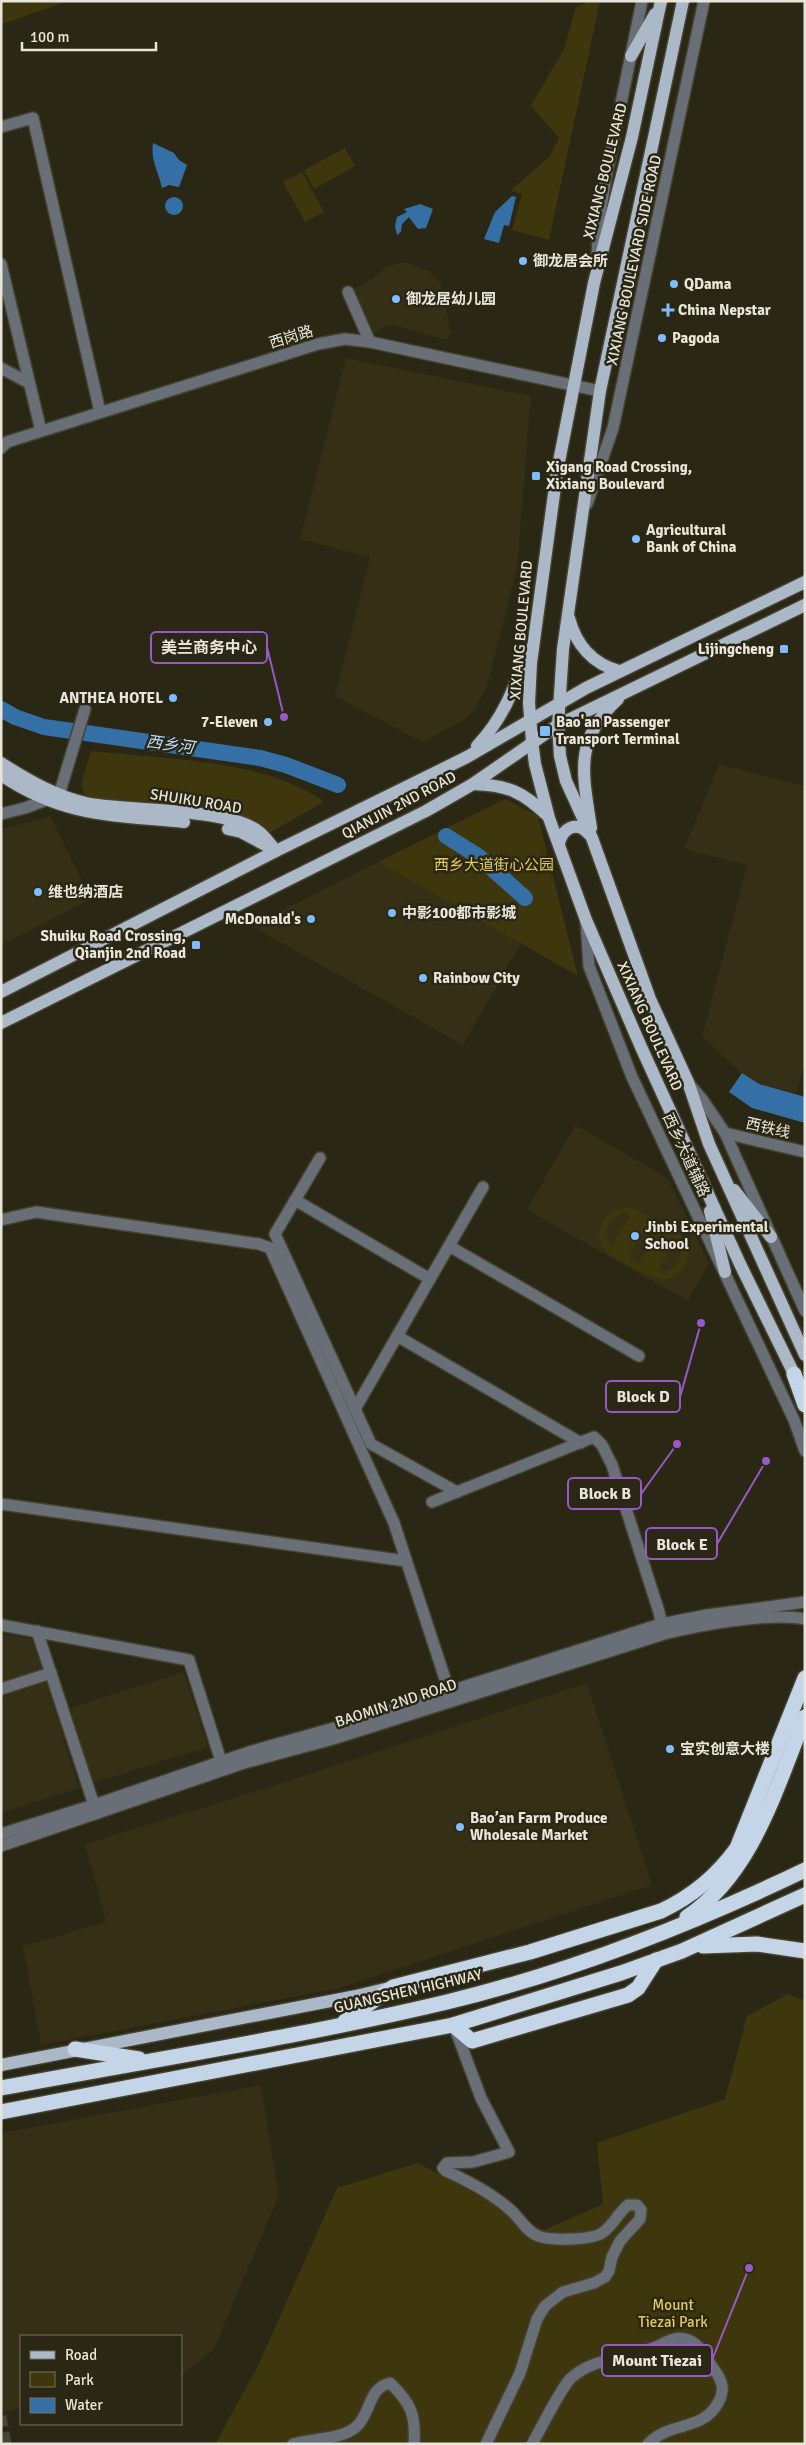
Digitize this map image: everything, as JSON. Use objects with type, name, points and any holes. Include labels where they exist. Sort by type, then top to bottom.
[{"type":"highway","points":[[794,1374],[805,1405]]},
{"type":"highway","points":[[340,2025],[393,1987],[530,1952],[675,1904],[708,1881],[724,1867],[737,1848],[805,1678]]},
{"type":"highway","points":[[655,1937],[690,1915],[709,1900],[745,1857],[805,1717]]},
{"type":"highway","name":"GUANGSHEN HIGHWAY","points":[[1,2088],[340,2025],[494,1990],[655,1937],[805,1870]]},
{"type":"highway","points":[[4,2113],[453,2025],[564,1992],[682,1951],[805,1895]]},
{"type":"highway","points":[[682,1951],[706,1946],[757,1944],[805,1951]]},
{"type":"highway","points":[[757,1944],[805,1961]]},
{"type":"highway","points":[[453,2025],[472,2040],[628,1995],[638,1988],[656,1960]]},
{"type":"highway","points":[[75,2049],[150,2060]]},
{"type":"main road","name":"XIXIANG BOULEVARD","points":[[683,1],[600,391],[568,613],[559,702],[560,756],[566,780],[592,838],[650,999],[688,1082],[722,1175],[805,1355]]},
{"type":"main road","points":[[631,56],[661,2]]},
{"type":"main road","name":"XIXIANG BOULEVARD","points":[[661,2],[632,137],[594,283],[557,472],[531,662],[530,719],[532,741],[535,764],[549,818],[586,920],[703,1181],[805,1398]]},
{"type":"main road","name":"QIANJIN 2ND ROAD","points":[[1,992],[276,851],[467,757],[559,702],[805,582]]},
{"type":"main road","name":"QIANJIN 2ND ROAD","points":[[1,1022],[426,811],[473,784],[532,741],[558,725],[805,605]]},
{"type":"main road","points":[[568,613],[572,629],[586,652],[607,668],[620,672]]},
{"type":"main road","points":[[467,757],[497,724],[507,705],[535,629]]},
{"type":"main road","points":[[592,838],[584,768],[588,739],[601,716],[629,689]]},
{"type":"main road","name":"SHUIKU ROAD","points":[[1,763],[37,786],[91,804],[223,819],[257,830],[276,851]]},
{"type":"main road","name":"SHUIKU ROAD","points":[[1,775],[32,794],[62,807],[90,813],[220,827],[241,832],[276,851]]},
{"type":"main road","points":[[473,784],[499,785],[514,790],[525,796],[549,818]]},
{"type":"main road","points":[[559,844],[563,832],[571,827],[581,827],[592,838]]},
{"type":"main road","points":[[722,1175],[772,1237]]},
{"type":"main road","points":[[703,1181],[725,1272]]},
{"type":"main road","points":[[1,2065],[75,2049],[347,1998],[393,1987]]},
{"type":"street","points":[[594,283],[602,201],[642,1]]},
{"type":"street","name":"XIXIANG BOULEVARD SIDE ROAD","points":[[581,522],[613,428],[704,1]]},
{"type":"street","points":[[1,127],[33,118],[100,412]]},
{"type":"street","points":[[1,264],[41,431]]},
{"type":"street","points":[[348,292],[370,342]]},
{"type":"street","name":"西岗路","points":[[1,448],[7,442],[100,412],[318,344],[344,339],[370,342],[600,391]]},
{"type":"street","points":[[1,368],[29,383]]},
{"type":"street","points":[[1,814],[60,795],[86,709]]},
{"type":"street","name":"西乡大道辅路","points":[[586,920],[588,966],[632,1077],[794,1420],[805,1451]]},
{"type":"street","points":[[688,1082],[702,1099],[724,1133],[805,1311]]},
{"type":"street","name":"西铁线","points":[[724,1133],[805,1152]]},
{"type":"street","points":[[320,1158],[275,1234],[371,1444],[457,1492]]},
{"type":"street","points":[[355,1409],[483,1187]]},
{"type":"street","points":[[295,1200],[430,1278]]},
{"type":"street","points":[[1,1220],[36,1212],[259,1244],[270,1248],[394,1523],[451,1696]]},
{"type":"street","points":[[449,1246],[639,1356]]},
{"type":"street","points":[[397,1336],[581,1442]]},
{"type":"street","points":[[432,1502],[594,1437],[602,1445],[612,1465],[663,1629]]},
{"type":"street","points":[[1,1504],[406,1561]]},
{"type":"street","name":"BAOMIN 2ND ROAD","points":[[1,1834],[94,1805],[221,1761],[451,1696],[707,1615],[805,1602]]},
{"type":"street","name":"BAOMIN 2ND ROAD","points":[[663,1629],[774,1618],[805,1619]]},
{"type":"street","points":[[1,1625],[189,1660],[221,1761]]},
{"type":"street","points":[[37,1631],[94,1805]]},
{"type":"street","points":[[1,1689],[51,1673]]},
{"type":"street","name":"BAOMIN 2ND ROAD","points":[[1,1846],[244,1764],[333,1739],[451,1696]]},
{"type":"street","points":[[453,2025],[481,2098],[509,2152],[473,2162],[447,2163],[443,2168],[446,2171],[496,2198],[511,2210],[528,2230],[537,2236],[547,2238],[589,2238],[603,2233],[628,2205],[637,2205],[641,2210],[640,2219],[620,2242],[612,2257],[609,2271],[604,2277],[594,2283],[562,2292],[545,2306],[537,2319],[520,2373],[486,2444]]},
{"type":"street","points":[[532,2444],[570,2379],[583,2370],[600,2362],[652,2348],[675,2338],[685,2339],[696,2344],[722,2380],[723,2391],[717,2404],[705,2417],[693,2425],[662,2431],[648,2444]]},
{"type":"street","points":[[293,2444],[348,2432],[358,2426],[375,2391],[381,2385],[390,2383],[404,2396],[412,2410],[414,2444]]},
{"type":"shaded area","name":"御龙居幼儿园","points":[[405,262],[429,271],[441,284],[438,293],[441,304],[446,309],[451,332],[446,340],[393,325],[382,328],[375,334],[348,292],[371,280],[387,266]]},
{"type":"shaded area","points":[[346,358],[531,396],[517,569],[487,686],[474,710],[464,720],[422,742],[335,696],[370,557],[300,539]]},
{"type":"shaded area","points":[[719,764],[805,786],[805,1059],[796,1094],[759,1084],[742,1073],[702,1037],[747,865],[684,849]]},
{"type":"shaded area","points":[[50,816],[91,899],[1,945],[1,830]]},
{"type":"shaded area","name":"Rainbow City","points":[[378,862],[521,943],[463,1045],[252,926]]},
{"type":"shaded area","name":"Jinbi Experimental School","points":[[575,1125],[668,1178],[709,1263],[688,1301],[527,1210]]},
{"type":"shaded area","points":[[1,1634],[32,1639],[42,1669],[1,1682]]},
{"type":"shaded area","points":[[184,1672],[208,1747],[93,1783],[70,1708]]},
{"type":"shaded area","points":[[46,1682],[79,1788],[1,1813],[1,1697]]},
{"type":"shaded area","points":[[587,1683],[652,1885],[339,1988],[41,2045],[23,1946],[106,1922],[85,1844],[273,1786]]},
{"type":"shaded area","points":[[261,2085],[279,2195],[214,2349],[182,2375],[182,2335],[20,2335],[20,2408],[1,2412],[1,2133]]},
{"type":"green space","points":[[1,1],[69,1],[1,23]]},
{"type":"green space","points":[[591,1],[600,1],[549,240],[512,230],[522,194],[510,191],[549,157],[559,138],[531,106],[564,49],[576,7]]},
{"type":"green space","points":[[345,148],[355,166],[314,189],[304,170]]},
{"type":"green space","points":[[302,172],[324,212],[305,222],[283,182]]},
{"type":"green space","points":[[91,751],[180,759],[241,769],[270,776],[298,786],[322,800],[322,803],[269,833],[256,822],[212,809],[158,802],[90,798],[85,796],[81,785]]},
{"type":"green space","name":"西乡大道街心公园","points":[[505,799],[538,816],[578,976],[378,862]]},
{"type":"green space","points":[[625,1207],[638,1210],[670,1227],[681,1236],[688,1248],[688,1255],[686,1263],[680,1271],[672,1277],[660,1279],[644,1274],[607,1252],[602,1245],[600,1231],[606,1218],[618,1209]],"holes":[[[625,1213],[630,1214],[612,1246],[607,1235],[608,1225],[615,1217]],[[648,1223],[658,1229],[639,1263],[629,1257]],[[675,1239],[680,1251],[678,1262],[670,1270],[657,1272]]]},
{"type":"green space","name":"Mount Tiezai Park","points":[[788,1994],[805,2001],[805,2444],[215,2444],[259,2364],[337,2188],[418,2163],[544,2230],[603,2204],[597,2143],[725,2099],[747,2016]]},
{"type":"water","points":[[153,143],[174,153],[179,160],[187,165],[179,187],[169,185],[162,188],[154,160]]},
{"type":"water","points":[[512,196],[516,197],[509,226],[504,225],[499,243],[484,239],[495,212]]},
{"type":"water","points":[[174,197],[180,200],[183,206],[180,212],[174,215],[168,212],[165,206],[168,200]]},
{"type":"water","points":[[420,204],[433,209],[426,228],[418,229],[409,217],[402,224],[401,232],[397,235],[395,226],[397,217],[407,212],[404,209]]},
{"type":"water","points":[[742,1073],[759,1084],[805,1097],[805,1123],[752,1108],[729,1092]]},
{"type":"waterway","name":"西乡河","points":[[1,709],[15,717],[44,727],[260,758],[286,765],[338,785]]},
{"type":"waterway","name":"西乡河","points":[[446,836],[478,856],[525,898]]},
{"type":"tunnel","points":[[1,2416],[6,2444]]},
{"type":"place","name":"御龙居会所","points":[[523,261]]},
{"type":"place","name":"QDama","points":[[674,284]]},
{"type":"place","name":"御龙居幼儿园","points":[[396,299]]},
{"type":"place","name":"China Nepstar","points":[[668,310]]},
{"type":"place","name":"Pagoda","points":[[662,338]]},
{"type":"place","name":"Xigang Road Crossing, Xixiang Boulevard","points":[[536,476]]},
{"type":"place","name":"Agricultural Bank of China","points":[[636,539]]},
{"type":"place","name":"Lijingcheng","points":[[784,649]]},
{"type":"place","name":"ANTHEA HOTEL","points":[[173,698]]},
{"type":"place","name":"美兰商务中心","points":[[284,717]]},
{"type":"place","name":"7-Eleven","points":[[268,722]]},
{"type":"place","name":"Bao'an Passenger Transport Terminal","points":[[545,731]]},
{"type":"place","name":"维也纳酒店","points":[[38,892]]},
{"type":"place","name":"中影100都市影城","points":[[392,913]]},
{"type":"place","name":"McDonald's","points":[[311,919]]},
{"type":"place","name":"Shuiku Road Crossing, Qianjin 2nd Road","points":[[196,945]]},
{"type":"place","name":"Rainbow City","points":[[423,978]]},
{"type":"place","name":"Jinbi Experimental School","points":[[635,1236]]},
{"type":"place","name":"Block D","points":[[701,1323]]},
{"type":"place","name":"Block B","points":[[677,1444]]},
{"type":"place","name":"Block E","points":[[766,1461]]},
{"type":"place","name":"宝实创意大楼","points":[[670,1749]]},
{"type":"place","name":"Bao’an Farm Produce Wholesale Market","points":[[460,1827]]},
{"type":"place","name":"Mount Tiezai","points":[[749,2268]]}]
